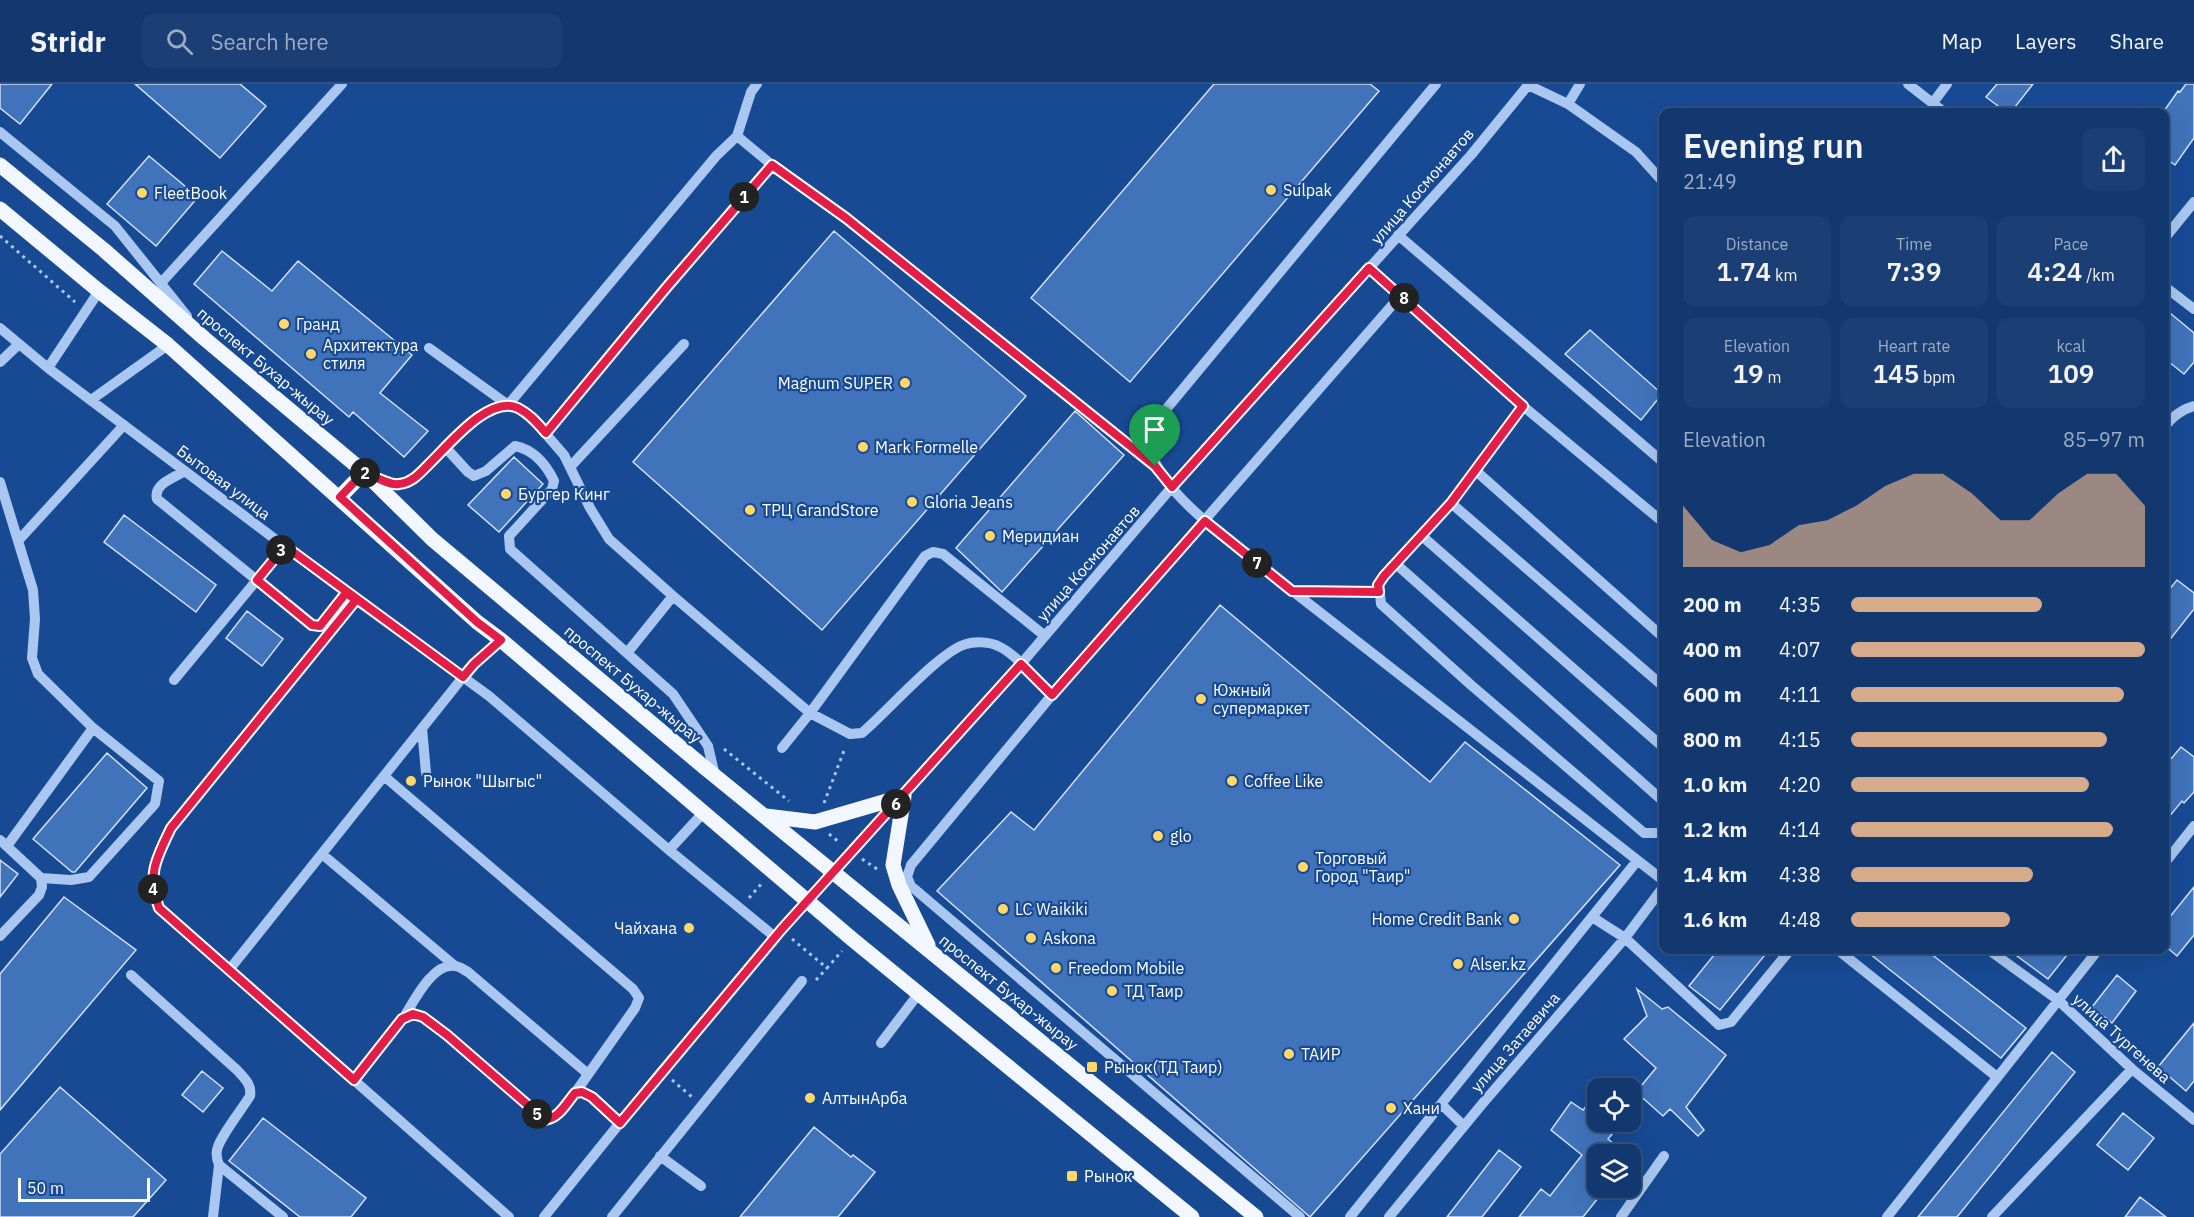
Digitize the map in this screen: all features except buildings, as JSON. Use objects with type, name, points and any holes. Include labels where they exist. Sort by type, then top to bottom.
[{"type":"main road","name":"проспект Бухар-жырау","points":[[0,165],[104,250],[364,472],[432,539],[715,776],[1256,1217]]},
{"type":"main road","points":[[0,209],[168,345],[477,622],[919,993],[1192,1217]]},
{"type":"main road","points":[[340,497],[364,472]]},
{"type":"main road","points":[[764,815],[815,822],[904,796],[892,865],[930,951]]},
{"type":"street","points":[[160,283],[342,84]]},
{"type":"street","points":[[364,472],[397,485],[414,480],[476,418],[491,409],[508,405],[717,155],[737,136],[751,92],[757,84]]},
{"type":"street","points":[[1155,466],[1151,441],[1158,419],[1436,84]]},
{"type":"street","points":[[1529,84],[1568,104],[1636,153],[1659,178]]},
{"type":"street","name":"улица Космонавтов","points":[[544,1217],[661,1072],[775,937],[1021,664],[1172,487],[1471,154],[1529,84]]},
{"type":"street","points":[[1568,104],[1580,84]]},
{"type":"street","points":[[1908,84],[1938,108]]},
{"type":"street","points":[[1932,104],[1947,84]]},
{"type":"street","points":[[0,132],[116,226],[206,339]]},
{"type":"street","points":[[737,136],[772,165],[846,218],[1155,466],[1205,521],[1292,591],[1659,877]]},
{"type":"street","points":[[546,433],[772,165]]},
{"type":"street","points":[[2169,233],[2194,202]]},
{"type":"street","points":[[1398,235],[1659,459]]},
{"type":"street","points":[[1369,268],[1523,406],[1659,520]]},
{"type":"street","points":[[2169,290],[2194,309]]},
{"type":"street","points":[[48,368],[99,291]]},
{"type":"street","points":[[1300,1217],[911,886],[907,877],[910,865],[1052,695],[1401,295]]},
{"type":"street","name":"Бытовая улица","points":[[0,328],[48,368],[346,593],[489,696],[775,937]]},
{"type":"street","points":[[0,362],[19,344]]},
{"type":"street","points":[[571,466],[684,344]]},
{"type":"street","points":[[91,400],[168,345]]},
{"type":"street","points":[[429,348],[508,405],[518,408],[532,418],[571,466],[590,508],[609,539],[672,596],[810,713],[850,734],[862,734],[947,654],[966,644],[982,643],[999,646],[1052,695]]},
{"type":"street","points":[[1523,406],[1451,503],[1378,585],[1381,604],[1644,833],[1659,832]]},
{"type":"street","points":[[2169,421],[2187,407],[2194,406]]},
{"type":"street","points":[[18,541],[124,425]]},
{"type":"street","points":[[446,448],[474,476],[486,471],[516,446],[526,448],[540,459],[554,481],[552,489],[509,536],[510,549],[673,694],[708,746],[715,776]]},
{"type":"street","points":[[185,471],[158,487],[155,493],[157,499],[316,626],[320,626],[346,593]]},
{"type":"street","points":[[1476,471],[1659,634]]},
{"type":"street","points":[[0,482],[4,506],[18,541],[33,590],[35,619],[32,658],[38,674],[93,728],[159,781],[155,804],[89,877],[71,880],[41,878],[3,843],[93,728]]},
{"type":"street","points":[[1451,503],[1659,683]]},
{"type":"street","points":[[1422,536],[1659,744]]},
{"type":"street","points":[[174,680],[285,546]]},
{"type":"street","points":[[782,748],[925,555],[933,552],[943,554],[1045,636]]},
{"type":"street","points":[[1396,564],[1659,798]]},
{"type":"street","points":[[1292,591],[1379,592]]},
{"type":"street","points":[[627,653],[672,596]]},
{"type":"street","points":[[356,600],[171,828],[155,861],[152,872],[153,891],[159,908],[509,1217]]},
{"type":"street","points":[[229,970],[463,677],[501,640]]},
{"type":"street","points":[[422,728],[426,773]]},
{"type":"street","points":[[384,776],[633,989],[639,998],[635,1008],[560,1113],[552,1119],[545,1120],[423,1017],[413,1014],[402,1019]]},
{"type":"street","points":[[669,850],[704,812]]},
{"type":"street","points":[[2169,858],[2194,826]]},
{"type":"street","points":[[322,854],[455,966],[468,972],[588,1074]]},
{"type":"street","points":[[1350,1217],[1637,861]]},
{"type":"street","points":[[0,936],[39,895],[42,886],[41,878]]},
{"type":"street","name":"улица Затаевича","points":[[1389,1217],[1624,938],[1659,892]]},
{"type":"street","points":[[1592,917],[1624,938],[1719,1025],[1731,1022],[1787,954]]},
{"type":"street","points":[[1843,954],[1997,1077]]},
{"type":"street","name":"улица Тургенева","points":[[1995,954],[2058,1000],[2132,1069],[2193,1116]]},
{"type":"street","points":[[1887,1217],[2094,954]]},
{"type":"street","points":[[354,1080],[402,1019],[435,972],[443,967],[455,966]]},
{"type":"street","points":[[131,975],[237,1070],[251,1090],[250,1096],[217,1149],[219,1165],[213,1217]]},
{"type":"street","points":[[612,1217],[702,1104],[806,984]]},
{"type":"street","points":[[881,1043],[919,993]]},
{"type":"street","points":[[1992,1217],[2132,1069]]},
{"type":"street","points":[[575,1093],[582,1092],[592,1097],[620,1123]]},
{"type":"street","points":[[1441,1104],[1464,1126]]},
{"type":"street","points":[[660,1156],[701,1186]]},
{"type":"street","points":[[1621,1217],[1664,1156]]},
{"type":"street","points":[[219,1165],[283,1217]]},
{"type":"path","points":[[0,236],[86,311]]},
{"type":"path","points":[[719,744],[815,822],[838,770],[850,734]]},
{"type":"path","points":[[806,984],[827,968]]},
{"type":"path","points":[[661,1072],[702,1104]]},
{"type":"place","name":"Sulpak","points":[[1271,190]]},
{"type":"place","name":"FleetBook","points":[[142,193]]},
{"type":"place","name":"Гранд","points":[[284,324]]},
{"type":"place","name":"Архитектура стиля","points":[[311,354]]},
{"type":"place","name":"Magnum SUPER","points":[[905,383]]},
{"type":"place","name":"Mark Formelle","points":[[863,447]]},
{"type":"place","name":"Бургер Кинг","points":[[506,494]]},
{"type":"place","name":"Gloria Jeans","points":[[912,502]]},
{"type":"place","name":"ТРЦ GrandStore","points":[[750,510]]},
{"type":"place","name":"Меридиан","points":[[990,536]]},
{"type":"place","name":"Южный супермаркет","points":[[1201,699]]},
{"type":"place","name":"Рынок \"Шыгыс\"","points":[[411,781]]},
{"type":"place","name":"Coffee Like","points":[[1232,781]]},
{"type":"place","name":"glo","points":[[1158,836]]},
{"type":"place","name":"Торговый Город \"Таир\"","points":[[1303,867]]},
{"type":"place","name":"LC Waikiki","points":[[1003,909]]},
{"type":"place","name":"Home Credit Bank","points":[[1514,919]]},
{"type":"place","name":"Чайхана","points":[[689,928]]},
{"type":"place","name":"Askona","points":[[1031,938]]},
{"type":"place","name":"Alser.kz","points":[[1458,964]]},
{"type":"place","name":"Freedom Mobile","points":[[1056,968]]},
{"type":"place","name":"ТД Таир","points":[[1112,991]]},
{"type":"place","name":"ТАИР","points":[[1289,1054]]},
{"type":"place","name":"Рынок(ТД Таир)","points":[[1092,1067]]},
{"type":"place","name":"АлтынАрба","points":[[810,1098]]},
{"type":"place","name":"Хани","points":[[1391,1108]]},
{"type":"place","name":"Рынок","points":[[1072,1176]]},
{"type":"route","points":[[772,165],[846,218],[1155,466],[1172,487],[1369,268],[1523,406],[1451,503],[1384,576],[1378,585],[1379,592],[1292,591],[1205,521],[1052,695],[1021,664],[781,930],[620,1123],[592,1097],[582,1092],[575,1093],[560,1113],[552,1119],[545,1120],[447,1035],[423,1017],[413,1014],[402,1019],[354,1080],[159,908],[153,891],[152,872],[171,828],[356,600],[346,593],[320,626],[312,625],[257,580],[285,546],[463,677],[501,640],[477,622],[340,497],[364,472],[397,485],[414,480],[476,418],[491,409],[508,405],[518,408],[532,418],[546,433],[772,165]]}]
